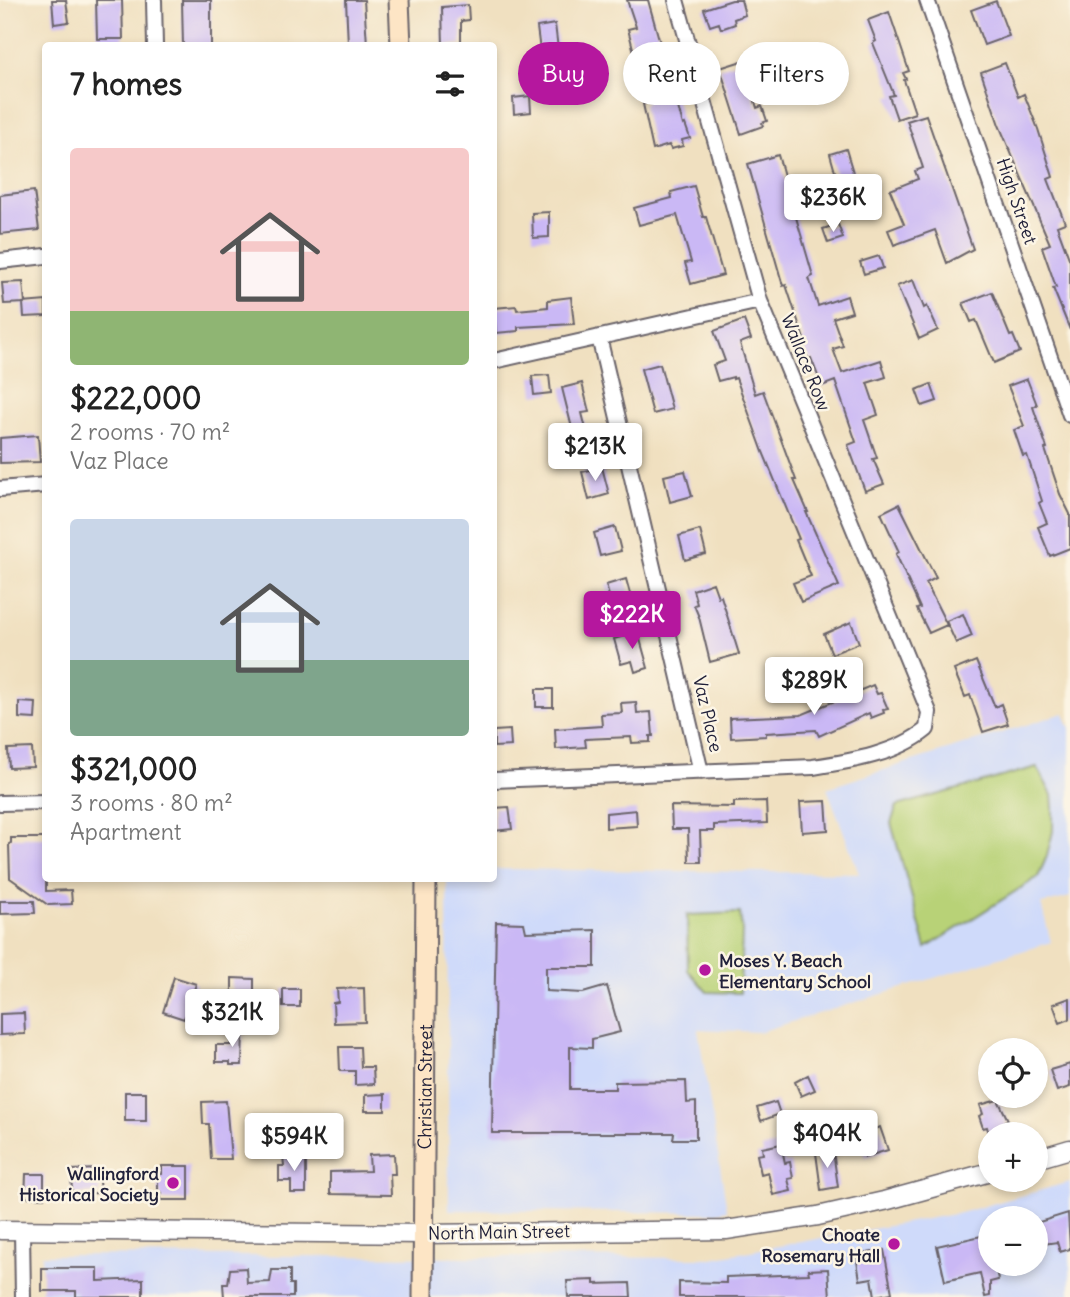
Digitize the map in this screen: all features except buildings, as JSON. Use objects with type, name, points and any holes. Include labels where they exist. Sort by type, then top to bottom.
[{"type":"main road","points":[[399,0],[401,42]]},
{"type":"main road","name":"Christian Street","points":[[423,1297],[426,882]]},
{"type":"street","points":[[154,0],[155,42]]},
{"type":"street","name":"Wallace Row","points":[[676,0],[760,301],[929,712],[927,729],[916,738],[860,760],[813,767],[702,772]]},
{"type":"street","name":"High Street","points":[[927,0],[1070,415]]},
{"type":"street","points":[[0,261],[42,257]]},
{"type":"street","points":[[497,360],[760,301]]},
{"type":"street","name":"Vaz Place","points":[[599,337],[702,772]]},
{"type":"street","points":[[0,489],[42,485]]},
{"type":"street","points":[[497,780],[702,772]]},
{"type":"street","points":[[0,803],[42,802]]},
{"type":"street","points":[[1048,1155],[1070,1149]]},
{"type":"street","name":"North Main Street","points":[[0,1230],[424,1234],[726,1230],[818,1216],[978,1175]]},
{"type":"street","points":[[22,1231],[23,1297]]},
{"type":"shaded area","name":"Moses Y. Beach Elementary School","points":[[1064,713],[1070,729],[1070,897],[1041,904],[1051,942],[759,1032],[698,1029],[727,1210],[714,1213],[449,1210],[447,882],[497,882],[497,869],[859,873],[827,788]]},
{"type":"shaded area","name":"Choate Rosemary Hall","points":[[1070,1182],[1070,1297],[42,1297],[42,1255],[712,1258],[978,1208],[978,1276],[1048,1276],[1048,1206],[985,1206],[1035,1192],[1048,1192],[1048,1188]]},
{"type":"green space","points":[[1037,767],[1052,795],[1053,808],[1053,831],[1038,877],[926,948],[891,823],[897,806]]},
{"type":"green space","points":[[740,913],[740,993],[707,992],[688,970],[687,915]]},
{"type":"place","name":"Moses Y. Beach Elementary School","points":[[705,970]]},
{"type":"place","name":"Wallingford Historical Society","points":[[173,1183]]},
{"type":"place","name":"Choate Rosemary Hall","points":[[894,1244]]}]
